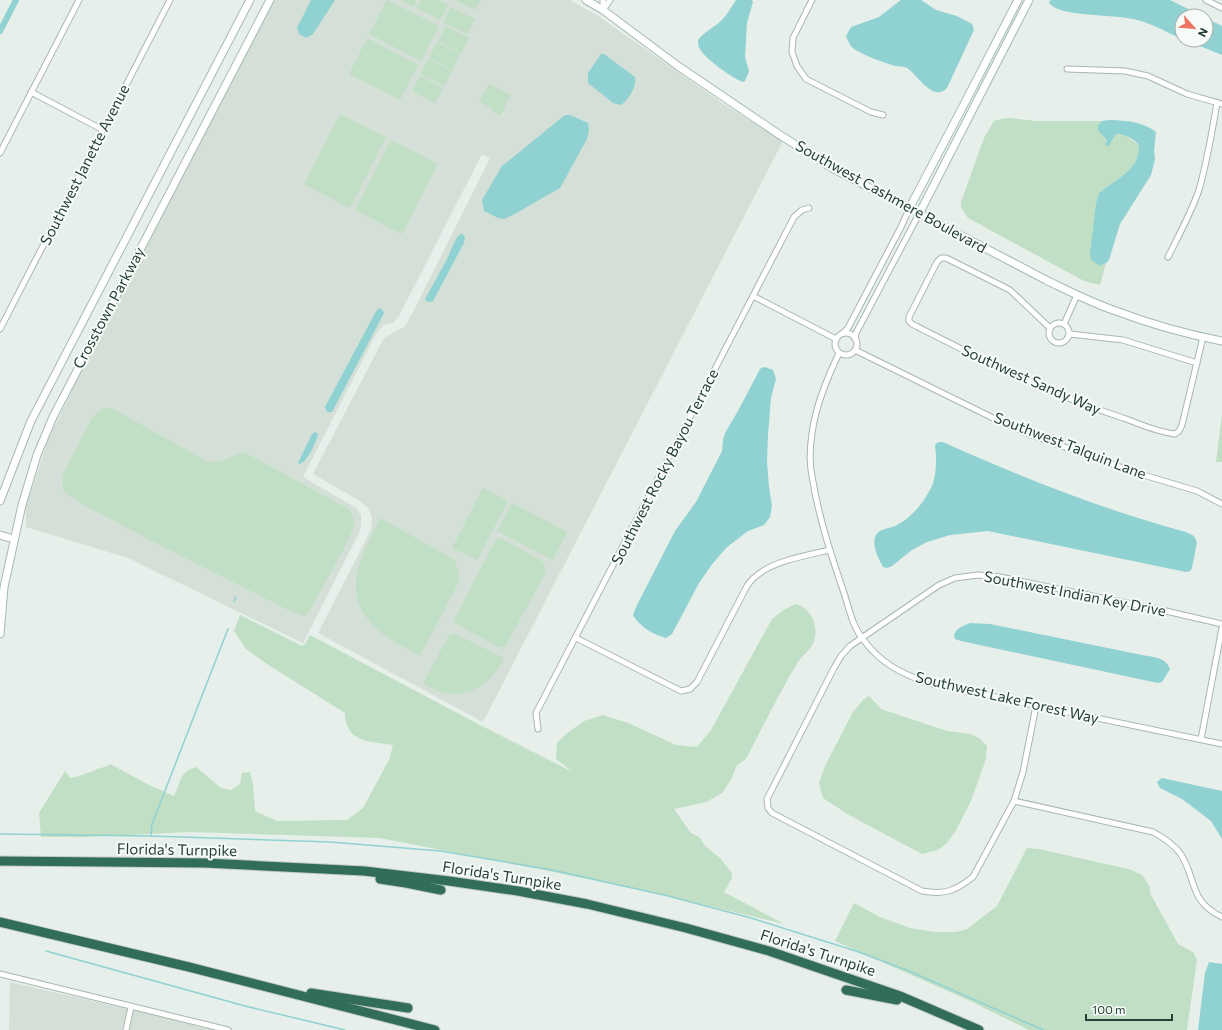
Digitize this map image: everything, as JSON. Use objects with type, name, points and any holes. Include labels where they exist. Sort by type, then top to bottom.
[{"type":"highway","name":"Florida's Turnpike","points":[[0,861],[206,864],[364,871],[448,880],[518,891],[587,904],[769,950],[900,996],[979,1030]]},
{"type":"highway","points":[[336,870],[441,890]]},
{"type":"highway","points":[[0,922],[189,967],[434,1030]]},
{"type":"highway","points":[[264,986],[408,1008]]},
{"type":"highway","points":[[846,990],[893,999],[935,1010]]},
{"type":"main road","name":"Crosstown Parkway","points":[[0,501],[31,421],[250,0]]},
{"type":"main road","name":"Crosstown Parkway","points":[[0,634],[4,587],[14,539],[37,455],[53,417],[270,0]]},
{"type":"main road","name":"Southwest Cashmere Boulevard","points":[[586,0],[603,10],[678,66],[780,135],[832,168],[1077,295],[1116,311],[1203,337],[1222,341]]},
{"type":"main road","points":[[909,209],[1018,0]]},
{"type":"main road","points":[[919,214],[1029,0]]},
{"type":"main road","points":[[0,535],[14,539]]},
{"type":"street","points":[[0,153],[79,0]]},
{"type":"street","name":"Southwest Janette Avenue","points":[[0,329],[170,0]]},
{"type":"street","points":[[603,0],[603,10]]},
{"type":"street","points":[[603,10],[610,0]]},
{"type":"street","points":[[812,0],[794,38],[792,52],[797,66],[806,78],[871,112],[883,115]]},
{"type":"street","points":[[1206,0],[1222,8]]},
{"type":"street","points":[[1067,69],[1125,72],[1148,76],[1188,94],[1220,103],[1198,190],[1188,216],[1168,257]]},
{"type":"street","points":[[31,92],[103,130]]},
{"type":"street","name":"Southwest Rocky Bayou Terrace","points":[[538,729],[536,713],[794,217],[802,210],[809,208]]},
{"type":"street","points":[[909,209],[848,328],[836,339],[834,345],[835,349],[839,353],[846,355],[855,350],[857,343],[855,339],[856,333],[919,214]]},
{"type":"street","name":"Southwest Sandy Way","points":[[1050,328],[1010,290],[946,258],[941,258],[937,262],[909,317],[909,321],[912,324],[1014,376],[1064,398],[1112,415],[1175,434],[1179,431],[1182,425],[1203,337]]},
{"type":"street","points":[[870,286],[874,289],[880,289]]},
{"type":"street","points":[[1064,324],[1077,295]]},
{"type":"street","points":[[753,296],[836,339]]},
{"type":"street","points":[[1058,323],[1064,324],[1069,330],[1070,334],[1063,343],[1056,343],[1050,338],[1049,334],[1050,328],[1058,323]]},
{"type":"street","points":[[843,333],[850,334],[855,339]]},
{"type":"street","points":[[1070,334],[1123,340],[1197,363]]},
{"type":"street","name":"Southwest Talquin Lane","points":[[855,350],[995,419],[1031,435],[1137,473],[1197,491],[1222,504]]},
{"type":"street","name":"Southwest Lake Forest Way","points":[[839,353],[826,380],[817,409],[812,434],[810,456],[811,475],[830,550],[854,623],[862,638],[883,661],[895,670],[909,677],[939,686],[1222,744]]},
{"type":"street","points":[[576,638],[681,691],[690,689],[697,682],[747,586],[755,576],[792,558],[830,550]]},
{"type":"street","name":"Southwest Indian Key Drive","points":[[1036,706],[1023,772],[1014,801],[973,877],[963,885],[950,892],[936,893],[922,891],[772,813],[768,808],[767,799],[841,656],[850,646],[939,585],[955,578],[978,575],[1008,579],[1158,609],[1222,624]]},
{"type":"street","points":[[1201,739],[1222,628]]},
{"type":"street","points":[[1014,801],[1154,832],[1166,839],[1176,848],[1181,855],[1198,896],[1204,906],[1222,917]]},
{"type":"street","points":[[0,974],[228,1030]]},
{"type":"street","points":[[126,1030],[131,1007]]},
{"type":"shaded area","points":[[274,0],[570,0],[598,16],[725,105],[783,141],[483,722],[318,633],[364,544],[371,529],[372,518],[369,509],[360,501],[313,474],[384,338],[405,326],[414,310],[490,158],[482,154],[399,316],[393,323],[384,325],[376,334],[303,477],[356,508],[361,515],[361,524],[359,533],[303,643],[128,558],[26,527],[26,506],[48,440],[100,333]]},
{"type":"shaded area","points":[[10,982],[127,1009],[122,1030],[9,1030]]},
{"type":"shaded area","points":[[134,1010],[151,1014],[213,1030],[129,1030]]},
{"type":"green space","points":[[387,0],[439,26],[421,61],[369,34]]},
{"type":"green space","points":[[400,0],[417,0],[414,7]]},
{"type":"green space","points":[[421,0],[438,0],[448,5],[440,20],[416,8]]},
{"type":"green space","points":[[455,0],[481,0],[475,10]]},
{"type":"green space","points":[[451,7],[475,19],[467,34],[443,22]]},
{"type":"green space","points":[[446,26],[469,38],[461,53],[438,41]]},
{"type":"green space","points":[[367,38],[418,65],[400,100],[349,74]]},
{"type":"green space","points":[[437,42],[460,54],[452,70],[429,58]]},
{"type":"green space","points":[[428,59],[452,71],[444,86],[420,74]]},
{"type":"green space","points":[[420,76],[443,88],[435,103],[412,91]]},
{"type":"green space","points":[[489,84],[511,95],[500,116],[492,111],[493,109],[479,102]]},
{"type":"green space","points":[[340,114],[386,137],[350,208],[304,184]]},
{"type":"green space","points":[[1010,118],[1036,121],[1102,121],[1098,125],[1098,131],[1105,138],[1108,147],[1116,134],[1126,136],[1139,145],[1137,158],[1134,164],[1122,176],[1099,193],[1096,203],[1091,260],[1100,266],[1106,263],[1100,285],[1084,281],[968,218],[961,207],[961,202],[984,138],[994,121]]},
{"type":"green space","points":[[391,140],[438,164],[402,234],[355,210]]},
{"type":"green space","points":[[103,408],[113,409],[208,462],[221,461],[244,452],[349,509],[353,517],[354,526],[347,543],[309,612],[305,616],[290,611],[152,541],[82,504],[63,491],[62,476],[92,418]]},
{"type":"green space","points":[[1222,415],[1222,462],[1216,462]]},
{"type":"green space","points":[[483,488],[508,501],[477,560],[452,548]]},
{"type":"green space","points":[[512,503],[567,532],[553,560],[497,531]]},
{"type":"green space","points":[[380,518],[455,560],[460,580],[420,656],[383,634],[369,620],[360,606],[356,593],[356,579],[360,564],[365,549]]},
{"type":"green space","points":[[496,539],[502,539],[542,561],[546,572],[505,647],[499,647],[453,622]]},
{"type":"green space","points":[[796,604],[806,609],[812,618],[815,629],[814,641],[811,648],[800,658],[776,700],[746,759],[737,765],[731,780],[722,793],[706,802],[674,809],[690,832],[700,838],[705,846],[720,858],[732,873],[732,878],[724,892],[784,924],[656,893],[380,838],[190,832],[85,837],[41,837],[39,813],[65,771],[70,778],[80,776],[110,764],[147,784],[174,796],[183,775],[190,769],[196,767],[221,788],[231,790],[240,784],[242,773],[250,772],[253,784],[255,811],[277,821],[347,820],[363,808],[390,758],[393,745],[367,741],[355,736],[346,724],[345,713],[270,666],[246,649],[234,631],[240,615],[302,646],[305,644],[310,635],[478,724],[573,772],[556,759],[557,743],[566,734],[584,721],[603,715],[628,723],[676,745],[697,747],[711,730],[772,619],[785,609]]},
{"type":"green space","points":[[454,633],[504,658],[493,676],[485,683],[468,692],[449,694],[423,684],[449,635]]},
{"type":"green space","points":[[869,696],[881,709],[947,731],[970,734],[979,738],[987,746],[986,759],[971,801],[955,832],[947,843],[938,850],[922,854],[849,815],[823,798],[819,783],[825,766],[853,712],[863,700]]},
{"type":"green space","points":[[1027,848],[1039,849],[1132,870],[1142,875],[1149,885],[1151,895],[1178,944],[1193,952],[1197,960],[1187,1030],[1029,1030],[970,1001],[835,941],[854,903],[880,917],[910,928],[934,932],[956,932],[967,929],[997,906]]},
{"type":"water","points":[[311,0],[335,0],[313,34],[306,38],[299,34],[297,28]]},
{"type":"water","points":[[736,0],[752,0],[753,2],[747,23],[745,57],[749,71],[745,81],[743,82],[713,63],[703,53],[698,44],[700,37],[721,21]]},
{"type":"water","points":[[901,0],[921,0],[936,10],[957,16],[972,24],[974,30],[947,88],[942,92],[931,90],[906,67],[895,66],[874,59],[858,52],[850,45],[846,36],[851,27],[879,17]]},
{"type":"water","points":[[1050,0],[1170,0],[1186,8],[1174,8],[1174,35],[1155,26],[1134,19],[1073,13],[1054,7],[1049,3]]},
{"type":"water","points":[[1214,22],[1222,26],[1222,55],[1205,48],[1214,48]]},
{"type":"water","points":[[601,54],[604,54],[635,77],[635,84],[632,92],[621,105],[613,103],[588,83],[588,73]]},
{"type":"water","points":[[565,115],[570,115],[588,123],[589,130],[587,139],[560,188],[504,219],[498,218],[484,211],[482,200],[502,166]]},
{"type":"water","points":[[1102,121],[1128,121],[1140,124],[1151,128],[1156,132],[1154,151],[1155,159],[1151,175],[1120,224],[1109,260],[1100,266],[1091,260],[1090,255],[1096,203],[1099,193],[1131,168],[1138,155],[1139,145],[1129,137],[1116,134],[1108,147],[1105,144],[1107,141],[1098,131],[1098,125]]},
{"type":"water","points":[[462,234],[465,237],[464,243],[433,301],[426,301],[425,299],[445,263],[456,239]]},
{"type":"water","points":[[380,308],[384,312],[383,315],[332,412],[327,412],[325,407],[374,315]]},
{"type":"water","points":[[765,367],[773,370],[776,379],[771,398],[768,435],[767,462],[772,506],[770,517],[764,525],[748,531],[727,547],[713,563],[699,583],[672,634],[666,638],[647,630],[633,615],[675,531],[696,502],[722,451],[725,433],[759,371],[761,368]]},
{"type":"water","points":[[315,432],[318,434],[311,451],[305,460],[299,464],[298,463],[312,434]]},
{"type":"water","points":[[939,442],[943,442],[1003,468],[1093,503],[1186,532],[1194,536],[1197,542],[1192,568],[1190,571],[1186,572],[988,531],[950,535],[927,542],[912,550],[892,566],[887,568],[883,567],[877,555],[874,543],[876,535],[880,531],[895,526],[907,519],[925,498],[932,486],[936,471],[935,446]]},
{"type":"water","points":[[970,623],[990,624],[1154,657],[1165,662],[1170,669],[1162,682],[1158,683],[955,639],[954,635],[956,631]]},
{"type":"water","points":[[1162,778],[1222,791],[1222,839],[1211,821],[1182,799],[1160,788],[1157,782]]},
{"type":"water","points":[[1209,962],[1222,964],[1222,1030],[1198,1030],[1205,973]]},
{"type":"waterway","points":[[0,31],[16,0]]},
{"type":"waterway","points":[[234,602],[236,597]]},
{"type":"waterway","points":[[151,836],[152,824],[228,629]]},
{"type":"waterway","points":[[0,834],[151,836],[330,842],[441,851],[552,870],[668,896],[751,918],[856,951],[909,971],[1043,1030]]},
{"type":"waterway","points":[[46,951],[245,1006],[345,1030]]}]
